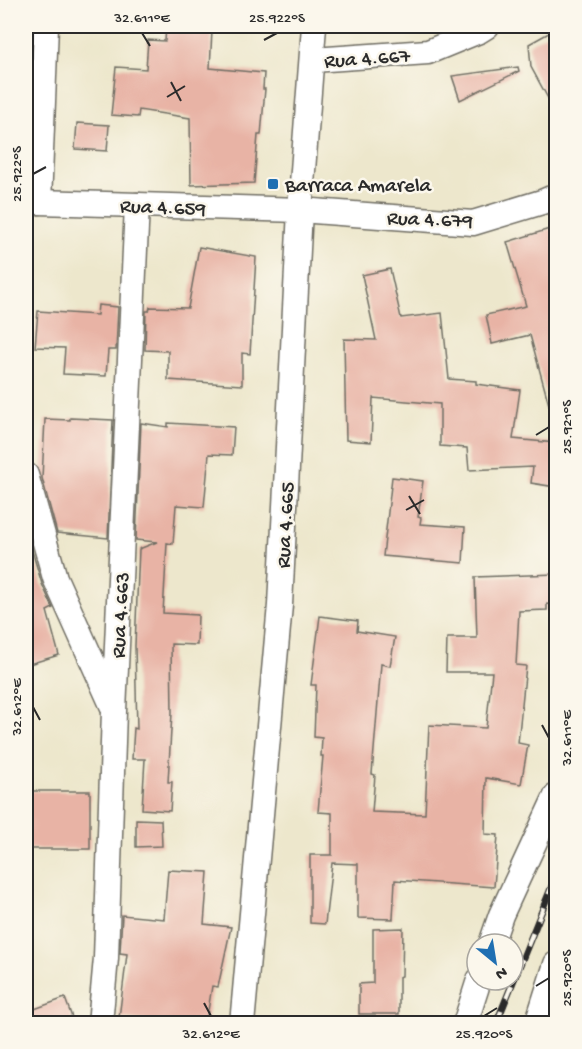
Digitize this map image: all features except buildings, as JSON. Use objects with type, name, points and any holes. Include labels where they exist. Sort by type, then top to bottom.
[{"type":"street","points":[[32,201],[46,26]]},
{"type":"street","name":"Rua 4.665","points":[[242,1023],[280,605],[300,210],[314,26]]},
{"type":"street","name":"Rua 4.667","points":[[313,60],[428,52],[487,26]]},
{"type":"street","name":"Rua 4.679","points":[[300,210],[473,223],[556,196]]},
{"type":"street","name":"Rua 4.659","points":[[32,201],[300,210]]},
{"type":"street","name":"Rua 4.663","points":[[100,1023],[106,958],[114,711],[137,206]]},
{"type":"street","points":[[26,475],[55,578],[114,711]]},
{"type":"street","points":[[495,932],[556,796]]},
{"type":"street","points":[[537,1023],[556,964]]},
{"type":"street","points":[[465,1023],[475,992]]},
{"type":"railway","points":[[496,1024],[556,876]]},
{"type":"place","name":"Barraca Amarela","points":[[273,184]]}]
